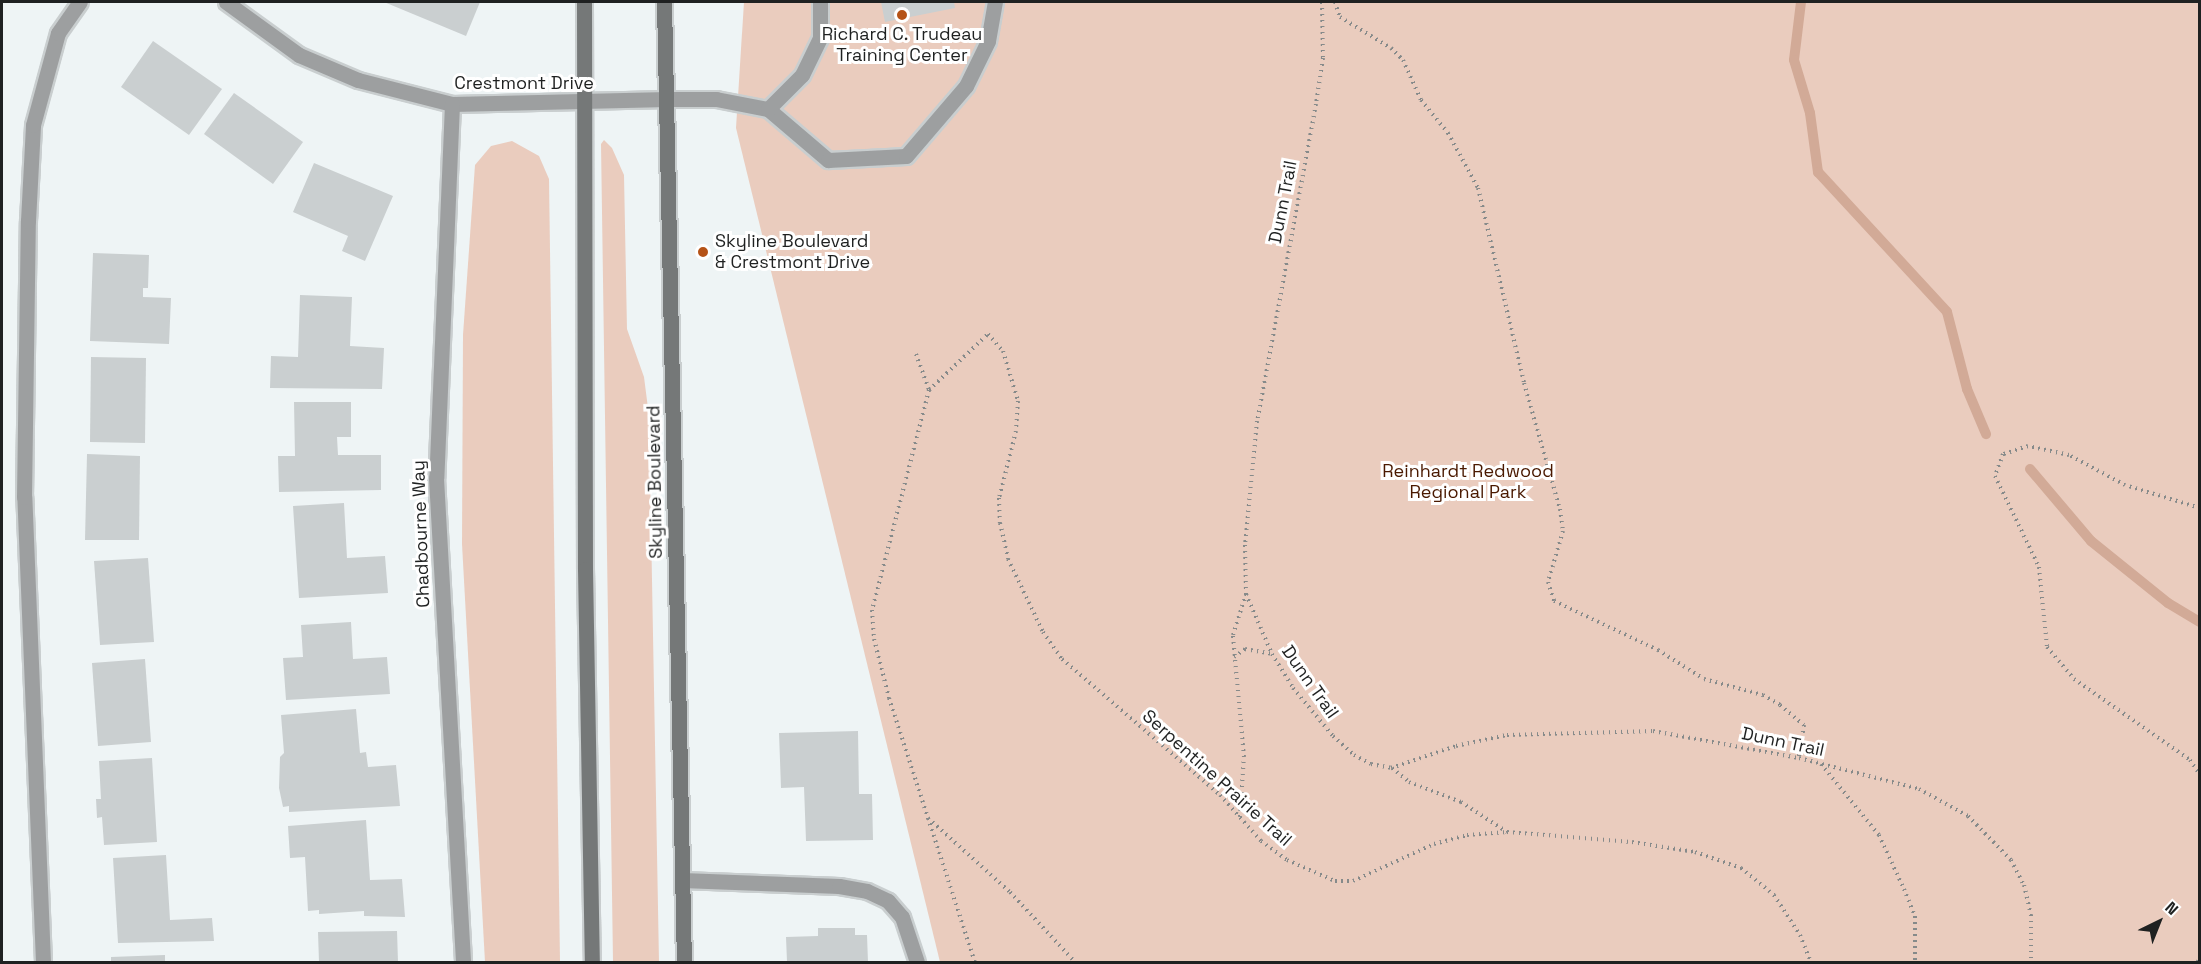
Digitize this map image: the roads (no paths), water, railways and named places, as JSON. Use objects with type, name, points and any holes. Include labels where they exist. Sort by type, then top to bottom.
[{"type":"main road","points":[[584,2],[586,103],[585,569],[592,963]]},
{"type":"main road","name":"Skyline Boulevard","points":[[664,2],[668,99],[684,963]]},
{"type":"street","points":[[43,963],[24,497],[28,221],[33,125],[58,33],[80,2]]},
{"type":"street","name":"Crestmont Drive","points":[[226,2],[299,55],[358,80],[452,104],[716,99],[768,108]]},
{"type":"street","points":[[820,2],[820,38],[802,75],[768,108],[828,160],[906,156],[966,86],[988,41],[995,2]]},
{"type":"street","name":"Chadbourne Way","points":[[452,104],[436,478],[463,963]]},
{"type":"street","points":[[682,880],[839,886],[867,891],[888,901],[902,917],[917,963]]},
{"type":"waterway","points":[[1801,2],[1794,60],[1810,113],[1818,172],[1947,312],[1967,389],[1986,434]]},
{"type":"waterway","points":[[2030,469],[2091,541],[2168,603],[2200,622]]},
{"type":"place","name":"Richard C. Trudeau Training Center","points":[[902,15]]},
{"type":"place","name":"Skyline Boulevard & Crestmont Drive","points":[[703,252]]},
{"type":"park label","name":"Reinhardt Redwood Regional Park","points":[[1468,482]]}]
